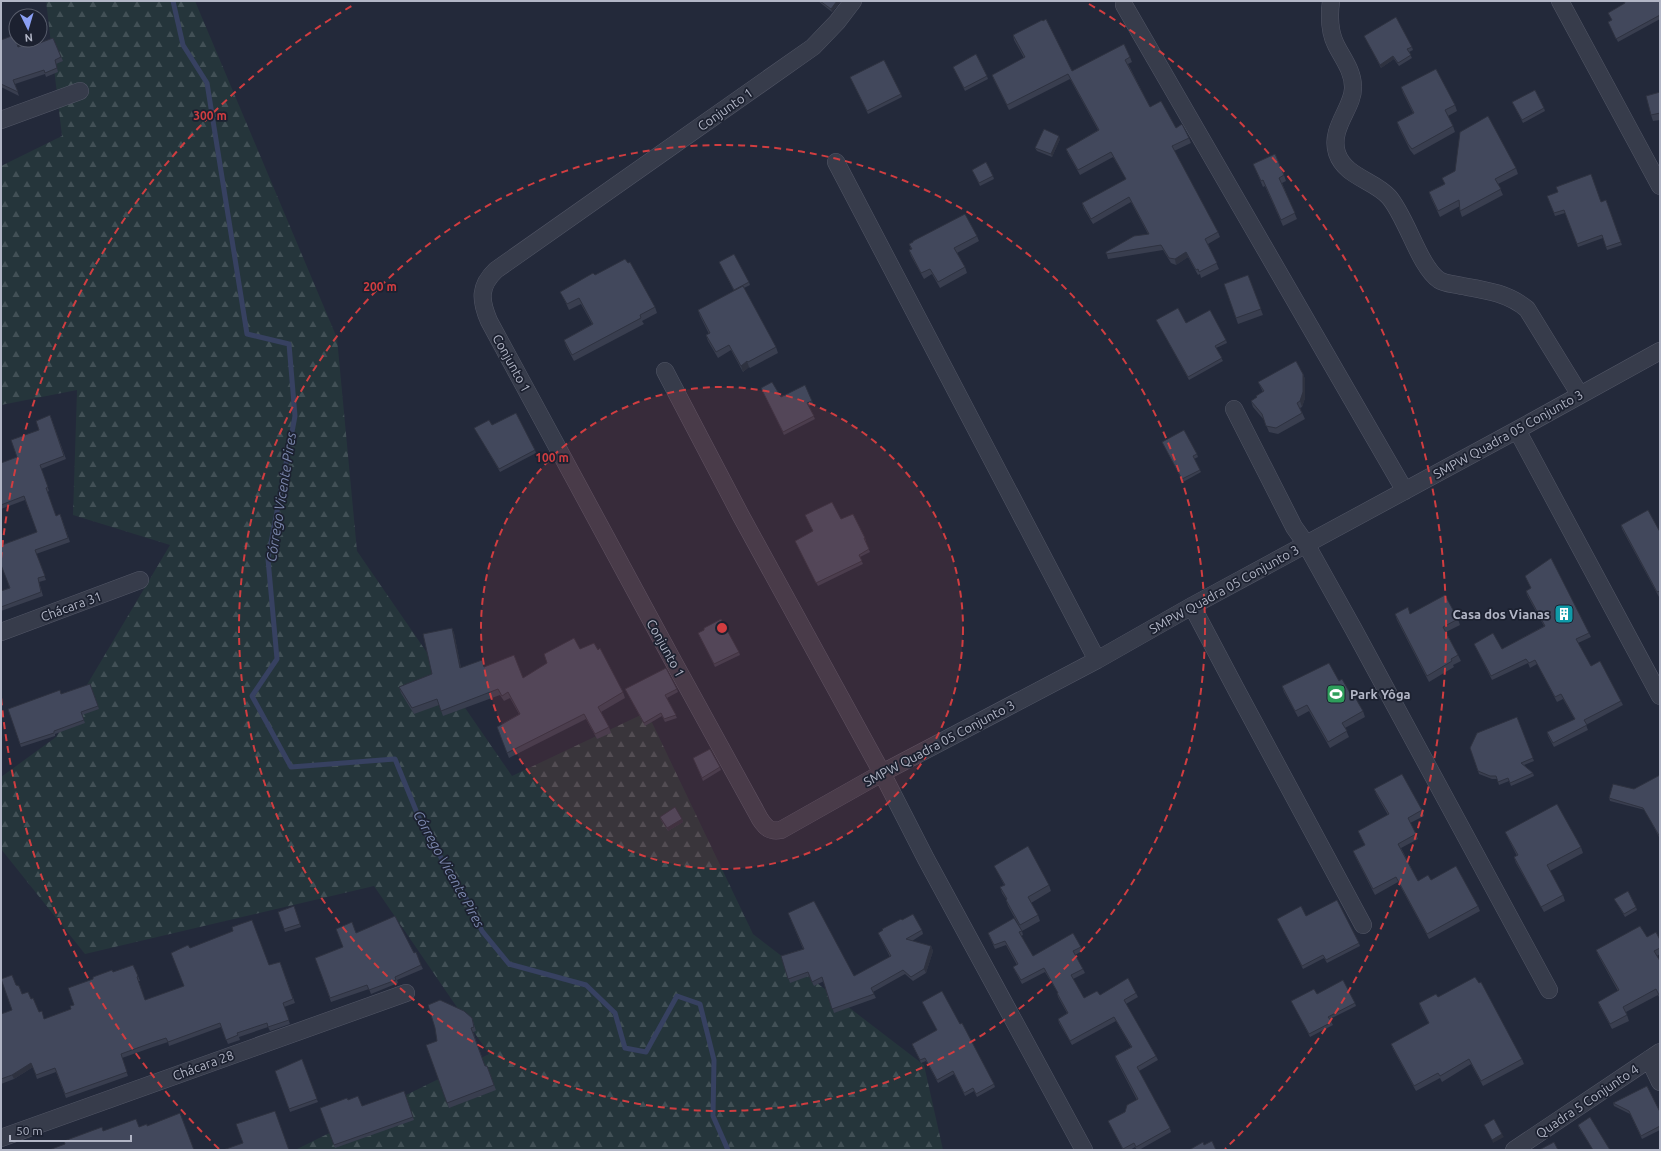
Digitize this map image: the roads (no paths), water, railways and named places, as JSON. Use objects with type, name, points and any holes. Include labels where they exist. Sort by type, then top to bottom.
[{"type":"street","name":"Conjunto 1","points":[[787,826],[781,830],[771,830],[767,828],[760,819],[488,320],[484,310],[482,293],[487,279],[496,270],[813,47],[837,22],[853,1]]},
{"type":"street","points":[[1331,1],[1330,22],[1332,35],[1352,76],[1354,89],[1338,128],[1336,151],[1342,164],[1388,196],[1400,214],[1429,271],[1440,280],[1496,292],[1517,300],[1527,309],[1580,395]]},
{"type":"street","points":[[1560,1],[1660,186]]},
{"type":"street","points":[[1124,4],[1351,394],[1393,472],[1405,491]]},
{"type":"street","points":[[1,120],[80,91]]},
{"type":"street","points":[[836,162],[1097,660]]},
{"type":"street","name":"SMPW Quadra 05 Conjunto 3","points":[[787,826],[882,773],[1097,660],[1192,606],[1660,351]]},
{"type":"street","points":[[665,371],[740,516],[882,773],[926,859],[1084,1150]]},
{"type":"street","points":[[1234,409],[1294,527],[1306,544],[1549,990]]},
{"type":"street","points":[[1517,430],[1660,696]]},
{"type":"street","name":"Chácara 31","points":[[1,632],[140,580]]},
{"type":"street","points":[[1192,606],[1363,925]]},
{"type":"street","name":"Chácara 28","points":[[1,1138],[406,993]]},
{"type":"street","points":[[1655,1056],[1660,1082]]},
{"type":"street","name":"Quadra 5 Conjunto 4","points":[[1514,1150],[1655,1056]]},
{"type":"waterway","name":"Córrego Vicente Pires","points":[[173,1],[183,45],[207,83],[247,334],[289,344],[295,416],[268,559],[277,659],[252,696],[291,767],[395,759],[424,830],[466,898],[482,931],[509,964],[586,985],[615,1013],[625,1048],[646,1052],[677,996],[700,1004],[714,1060],[713,1116],[728,1150]]},
{"type":"place","name":"Casa dos Vianas","points":[[1564,614]]},
{"type":"place","name":"Park Yôga","points":[[1336,694]]}]
